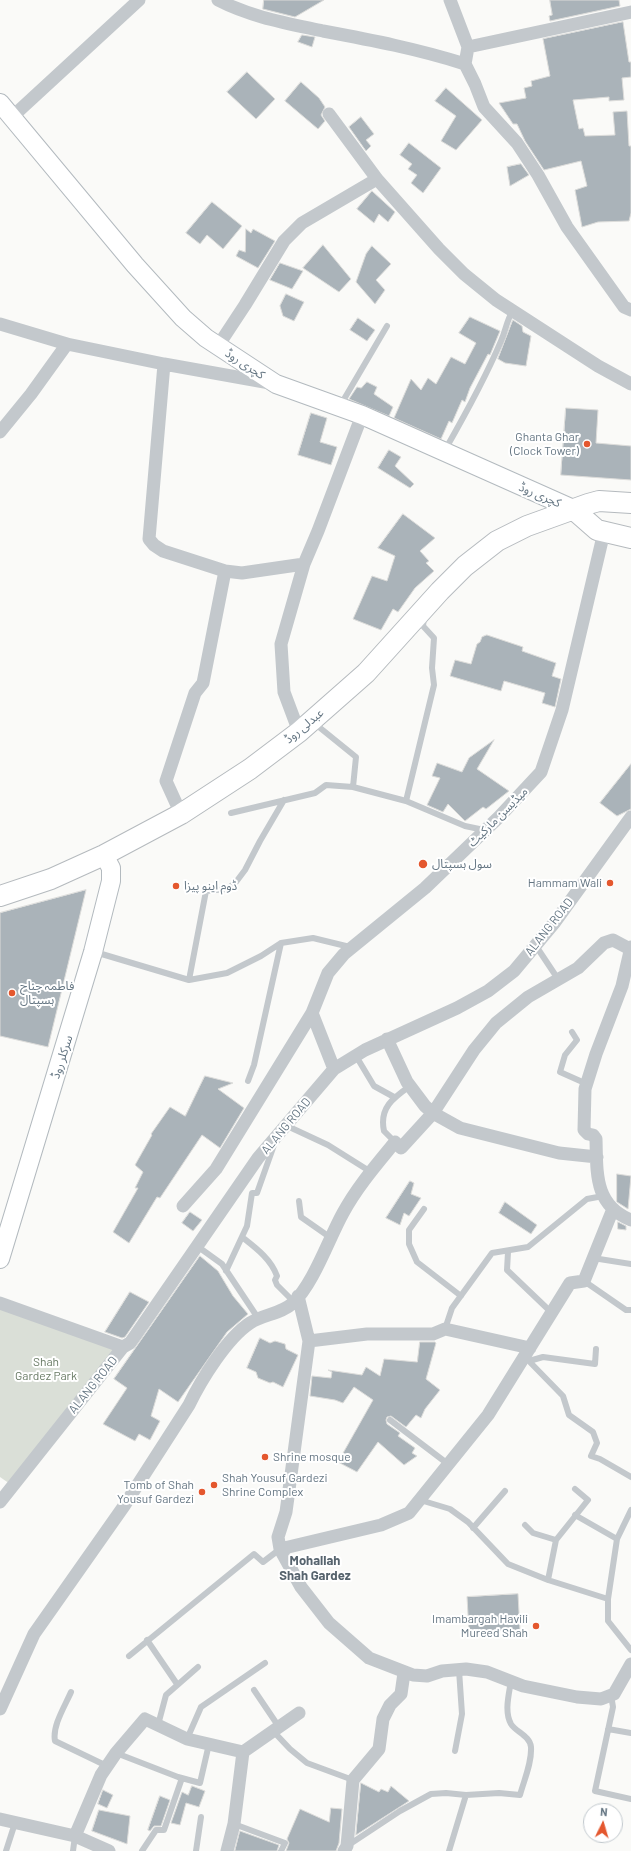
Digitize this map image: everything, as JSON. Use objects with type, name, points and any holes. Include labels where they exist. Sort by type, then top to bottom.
[{"type":"main road","name":"کچری روڈ","points":[[0,103],[135,265],[183,318],[206,338],[276,384],[362,416],[573,509]]},
{"type":"main road","name":"عبدلی روڈ","points":[[0,896],[51,879],[104,855],[181,814],[250,769],[305,726],[366,673],[424,608],[465,566],[497,541],[527,526],[599,501],[631,503]]},
{"type":"main road","points":[[573,509],[592,526],[604,532],[631,538]]},
{"type":"main road","name":"سرکلر روڈ","points":[[0,1259],[93,952],[111,881],[111,868],[104,855]]},
{"type":"street","points":[[12,117],[139,0]]},
{"type":"street","points":[[218,0],[236,10],[273,21],[428,52],[465,64]]},
{"type":"street","points":[[450,0],[468,47],[465,64],[484,107],[517,143],[542,182],[567,227],[624,307],[631,310]]},
{"type":"street","points":[[468,47],[631,12]]},
{"type":"street","points":[[329,114],[377,179],[439,249],[464,274],[496,300],[598,366],[631,384]]},
{"type":"street","points":[[218,346],[284,241],[302,223],[377,179]]},
{"type":"street","points":[[0,324],[67,344],[164,364],[276,384]]},
{"type":"street","points":[[0,432],[31,394],[67,344]]},
{"type":"street","points":[[164,364],[150,539],[154,545],[163,551],[225,571],[242,573],[304,564]]},
{"type":"street","points":[[305,726],[284,692],[281,644],[304,564],[362,416]]},
{"type":"street","name":"میڈیسن مارکیٹ","points":[[183,1206],[216,1169],[312,1013],[328,973],[352,948],[425,888],[485,830],[541,772],[562,710],[604,532]]},
{"type":"street","points":[[181,814],[166,781],[195,693],[203,683],[225,571]]},
{"type":"street","name":"ALANG ROAD","points":[[0,1502],[123,1347],[130,1343],[258,1158],[334,1069],[387,1039],[457,1008],[488,991],[514,971],[555,922],[631,817]]},
{"type":"street","points":[[0,1709],[34,1634],[124,1506],[222,1351],[248,1324],[262,1316],[282,1311],[296,1299],[311,1277],[343,1212],[370,1172],[395,1142],[401,1148],[433,1113],[474,1050],[496,1023],[528,997],[578,968],[604,943],[613,940],[631,948],[622,986],[596,1054],[587,1084],[584,1130],[588,1134],[593,1135],[596,1139],[600,1188],[606,1203],[620,1215],[631,1220]]},
{"type":"street","points":[[312,1013],[334,1069]]},
{"type":"street","points":[[387,1039],[410,1086],[425,1106],[433,1113],[460,1128],[479,1134],[559,1153],[597,1157]]},
{"type":"street","points":[[280,1549],[381,1525],[409,1513],[488,1415],[528,1355],[570,1283],[584,1281],[613,1209]]},
{"type":"street","points":[[296,1299],[309,1341],[286,1512],[278,1537],[280,1549],[301,1587],[329,1623],[369,1658],[404,1673],[427,1676],[442,1671],[459,1670],[487,1672],[522,1686],[577,1697],[601,1699],[611,1696],[614,1694],[631,1664]]},
{"type":"street","points":[[0,1303],[123,1347]]},
{"type":"street","points":[[309,1341],[367,1334],[433,1334],[445,1329],[528,1355]]},
{"type":"street","points":[[346,1849],[353,1780],[378,1749],[383,1719],[390,1705],[402,1694],[404,1673]]},
{"type":"street","points":[[227,1851],[234,1824],[243,1752],[299,1713]]},
{"type":"street","points":[[75,1836],[101,1775],[116,1753],[145,1719],[187,1739],[243,1752]]},
{"type":"street","points":[[0,1819],[75,1836],[108,1851]]},
{"type":"lane","points":[[444,453],[474,399],[502,340],[506,321],[513,310]]},
{"type":"lane","points":[[339,407],[387,326]]},
{"type":"lane","points":[[406,801],[434,685],[432,668],[434,638],[423,626],[424,608]]},
{"type":"lane","points":[[305,726],[356,757],[353,787]]},
{"type":"lane","points":[[231,813],[315,793],[326,785],[353,787],[406,801],[465,826],[485,830]]},
{"type":"lane","points":[[189,980],[206,891],[227,890],[236,882],[245,870],[284,800]]},
{"type":"lane","points":[[93,952],[189,980],[227,972],[260,956],[280,943],[313,938],[352,948]]},
{"type":"lane","points":[[248,1081],[254,1065],[280,943]]},
{"type":"lane","points":[[535,945],[558,979]]},
{"type":"lane","points":[[572,1032],[577,1040],[565,1055],[560,1072],[587,1084]]},
{"type":"lane","points":[[356,1056],[374,1086],[394,1097]]},
{"type":"lane","points":[[395,1142],[384,1131],[383,1124],[386,1107],[394,1097],[410,1086]]},
{"type":"lane","points":[[226,1272],[247,1226],[252,1193],[258,1193],[282,1129],[328,1145],[370,1172]]},
{"type":"lane","points":[[445,1329],[452,1308],[492,1254],[528,1247],[587,1198],[603,1196]]},
{"type":"lane","points":[[299,1201],[301,1217],[331,1238]]},
{"type":"lane","points":[[424,1209],[409,1230],[409,1244],[417,1262],[460,1296]]},
{"type":"lane","points":[[242,1238],[257,1249],[271,1264],[277,1276],[277,1285],[296,1299]]},
{"type":"lane","points":[[197,1246],[222,1264],[258,1318]]},
{"type":"lane","points":[[508,1252],[507,1270],[552,1312]]},
{"type":"lane","points":[[593,1258],[631,1264]]},
{"type":"lane","points":[[584,1281],[626,1310],[631,1310]]},
{"type":"lane","points":[[528,1355],[595,1364],[596,1349]]},
{"type":"lane","points":[[528,1355],[563,1396],[569,1415],[593,1432],[597,1443],[591,1456],[600,1459],[631,1477]]},
{"type":"lane","points":[[390,1420],[448,1464]]},
{"type":"lane","points":[[548,1580],[556,1540],[588,1500],[575,1489]]},
{"type":"lane","points":[[473,1528],[505,1491]]},
{"type":"lane","points":[[420,1500],[450,1509],[473,1528],[508,1564],[548,1580],[608,1599]]},
{"type":"lane","points":[[631,1510],[617,1539],[608,1599],[608,1621],[631,1650]]},
{"type":"lane","points":[[575,1515],[617,1539]]},
{"type":"lane","points":[[525,1525],[533,1533],[556,1540]]},
{"type":"lane","points":[[128,1656],[254,1554],[263,1562],[280,1549]]},
{"type":"lane","points":[[147,1640],[177,1684]]},
{"type":"lane","points":[[187,1739],[201,1707],[265,1662]]},
{"type":"lane","points":[[158,1725],[166,1695],[198,1667]]},
{"type":"lane","points":[[455,1751],[462,1714],[459,1670]]},
{"type":"lane","points":[[346,1849],[400,1811],[431,1794],[446,1793],[466,1795],[498,1793],[520,1795],[529,1762],[531,1746],[527,1738],[511,1723],[508,1711],[508,1696],[512,1681]]},
{"type":"lane","points":[[254,1690],[276,1729],[290,1749],[308,1763],[353,1780]]},
{"type":"lane","points":[[71,1692],[56,1727],[54,1736],[55,1741],[107,1766]]},
{"type":"lane","points":[[611,1696],[613,1708],[595,1791],[631,1799]]},
{"type":"lane","points":[[608,1729],[631,1733]]},
{"type":"lane","points":[[116,1753],[182,1778],[200,1783],[209,1744]]},
{"type":"lane","points":[[142,1851],[156,1830],[164,1830],[182,1778]]},
{"type":"lane","points":[[449,1851],[466,1795]]},
{"type":"lane","points":[[196,1851],[201,1817]]},
{"type":"lane","points":[[6,1851],[15,1823]]},
{"type":"lane","points":[[234,1824],[285,1843],[281,1851]]},
{"type":"lane","points":[[73,1851],[75,1836]]},
{"type":"green space","name":"Shah Gardez Park","points":[[0,1303],[123,1347],[13,1486],[0,1477]]},
{"type":"building","points":[[264,0],[324,0],[295,17],[263,9]]},
{"type":"building","points":[[550,0],[619,0],[620,6],[550,21],[549,16],[552,15]]},
{"type":"building","points":[[623,22],[629,62],[631,62],[631,77],[622,78],[624,100],[609,101],[609,97],[573,100],[579,129],[583,128],[585,136],[615,135],[613,112],[627,111],[629,146],[631,146],[631,213],[629,221],[598,222],[582,227],[575,190],[587,186],[581,161],[544,170],[525,141],[517,124],[513,124],[499,103],[526,98],[524,88],[532,86],[531,81],[550,76],[543,39]]},
{"type":"building","points":[[302,35],[315,37],[312,47],[298,42]]},
{"type":"building","points":[[247,72],[275,99],[256,119],[227,92]]},
{"type":"building","points":[[301,82],[319,98],[325,107],[321,115],[325,121],[318,129],[285,101]]},
{"type":"building","points":[[446,88],[482,120],[456,150],[441,141],[456,116],[435,101]]},
{"type":"building","points":[[361,117],[374,134],[366,140],[371,146],[366,151],[349,127]]},
{"type":"building","points":[[409,143],[441,168],[423,193],[411,183],[417,175],[408,169],[412,164],[400,155]]},
{"type":"building","points":[[521,164],[529,175],[510,186],[507,167]]},
{"type":"building","points":[[372,191],[395,212],[388,222],[379,214],[374,223],[357,209]]},
{"type":"building","points":[[212,202],[242,226],[223,249],[207,235],[200,244],[186,233]]},
{"type":"building","points":[[246,229],[251,233],[253,229],[275,241],[258,268],[236,256],[239,250],[245,252]]},
{"type":"building","points":[[323,245],[351,279],[339,292],[303,268]]},
{"type":"building","points":[[372,246],[391,264],[376,280],[385,290],[375,304],[356,282],[366,254]]},
{"type":"building","points":[[280,263],[303,271],[292,289],[270,280]]},
{"type":"building","points":[[286,294],[304,302],[294,321],[283,316],[280,306]]},
{"type":"building","points":[[470,317],[500,331],[490,355],[488,354],[470,388],[465,402],[462,400],[452,423],[449,421],[441,439],[394,418],[411,379],[421,390],[428,378],[436,384],[451,357],[465,364],[476,343],[459,333]]},
{"type":"building","points":[[358,318],[375,330],[367,341],[350,330]]},
{"type":"building","points":[[513,320],[522,326],[523,332],[531,336],[526,366],[505,363],[498,359]]},
{"type":"building","points":[[367,382],[377,387],[374,394],[393,407],[389,416],[349,399],[357,387],[361,388]]},
{"type":"building","name":"Ghanta Ghar (Clock Tower)","points":[[566,408],[598,410],[596,443],[631,446],[631,480],[561,475]]},
{"type":"building","points":[[311,413],[327,418],[320,442],[337,447],[331,465],[298,455]]},
{"type":"building","points":[[389,450],[401,457],[395,466],[414,484],[410,488],[378,468]]},
{"type":"building","points":[[403,514],[435,538],[420,551],[429,561],[426,563],[434,571],[415,588],[398,612],[393,609],[381,630],[353,619],[372,576],[387,581],[395,556],[378,548]]},
{"type":"building","points":[[487,635],[523,647],[522,651],[556,663],[552,676],[561,679],[555,707],[542,703],[545,693],[504,681],[501,691],[450,676],[455,660],[471,664],[477,644],[480,642],[482,637]]},
{"type":"building","points":[[494,740],[477,769],[509,791],[486,809],[483,807],[465,821],[448,804],[443,812],[427,805],[440,778],[432,776],[437,763],[462,772],[469,758]]},
{"type":"building","points":[[631,764],[631,809],[617,816],[600,803]]},
{"type":"building","points":[[86,890],[48,1047],[0,1036],[0,913]]},
{"type":"building","points":[[205,1076],[233,1083],[218,1089],[244,1108],[220,1148],[202,1135],[160,1198],[157,1197],[129,1243],[113,1232],[138,1188],[135,1188],[143,1172],[135,1165],[152,1135],[151,1134],[170,1107],[185,1116]]},
{"type":"building","points":[[617,1174],[631,1176],[628,1209],[617,1202]]},
{"type":"building","points":[[410,1181],[414,1183],[411,1194],[421,1198],[409,1216],[404,1213],[400,1225],[386,1218]]},
{"type":"building","points":[[505,1202],[537,1225],[531,1234],[499,1213]]},
{"type":"building","points":[[190,1212],[202,1220],[193,1231],[182,1223]]},
{"type":"building","points":[[618,1222],[626,1226],[626,1230],[618,1229]]},
{"type":"building","points":[[200,1256],[218,1271],[233,1296],[248,1314],[227,1332],[178,1402],[159,1389],[151,1416],[160,1421],[150,1440],[139,1434],[135,1441],[103,1424],[127,1388],[114,1379]]},
{"type":"building","points":[[130,1292],[149,1302],[125,1337],[122,1338],[105,1332]]},
{"type":"building","points":[[260,1338],[270,1343],[275,1341],[285,1344],[286,1349],[298,1355],[283,1387],[273,1382],[270,1383],[258,1378],[256,1372],[247,1368]]},
{"type":"building","points":[[420,1342],[436,1343],[426,1379],[440,1390],[425,1409],[421,1418],[416,1415],[406,1427],[391,1416],[387,1417],[386,1420],[387,1424],[400,1433],[398,1436],[415,1448],[412,1453],[417,1456],[404,1465],[378,1442],[357,1472],[338,1462],[373,1400],[354,1387],[343,1403],[335,1400],[310,1396],[312,1376],[331,1378],[332,1372],[328,1370],[362,1375],[366,1367],[380,1376],[384,1359],[417,1362]]},
{"type":"building","points":[[518,1594],[520,1630],[469,1632],[467,1597]]},
{"type":"building","points":[[361,1783],[379,1792],[381,1789],[388,1792],[391,1786],[409,1801],[356,1835]]},
{"type":"building","points":[[192,1786],[205,1791],[199,1807],[186,1803],[180,1825],[171,1823],[182,1792],[188,1795]]},
{"type":"building","points":[[103,1790],[113,1795],[107,1808],[98,1804]]},
{"type":"building","points":[[160,1796],[170,1800],[161,1826],[154,1826],[150,1831],[148,1830]]},
{"type":"building","points":[[331,1808],[342,1809],[339,1843],[336,1851],[286,1851],[289,1843],[287,1839],[300,1809],[329,1822]]},
{"type":"building","points":[[99,1810],[130,1816],[127,1844],[92,1831]]},
{"type":"building","points":[[240,1831],[279,1845],[277,1851],[235,1851]]},
{"type":"place","name":"Ghanta Ghar (Clock Tower)","points":[[587,444]]},
{"type":"place","name":"سول ہسپتال","points":[[423,864]]},
{"type":"place","name":"Hammam Wali","points":[[610,883]]},
{"type":"place","name":"ڈوم اینو پیزا","points":[[176,886]]},
{"type":"place","name":"فاطمہ جناح ہسپتال","points":[[12,993]]},
{"type":"place","name":"Shrine mosque","points":[[265,1457]]},
{"type":"place","name":"Shah Yousuf Gardezi Shrine Complex","points":[[214,1485]]},
{"type":"place","name":"Tomb of Shah Yousuf Gardezi","points":[[202,1492]]},
{"type":"place","name":"Imambargah Havili Mureed Shah","points":[[536,1626]]},
{"type":"district","name":"Mohallah Shah Gardez","points":[[315,1568]]}]
